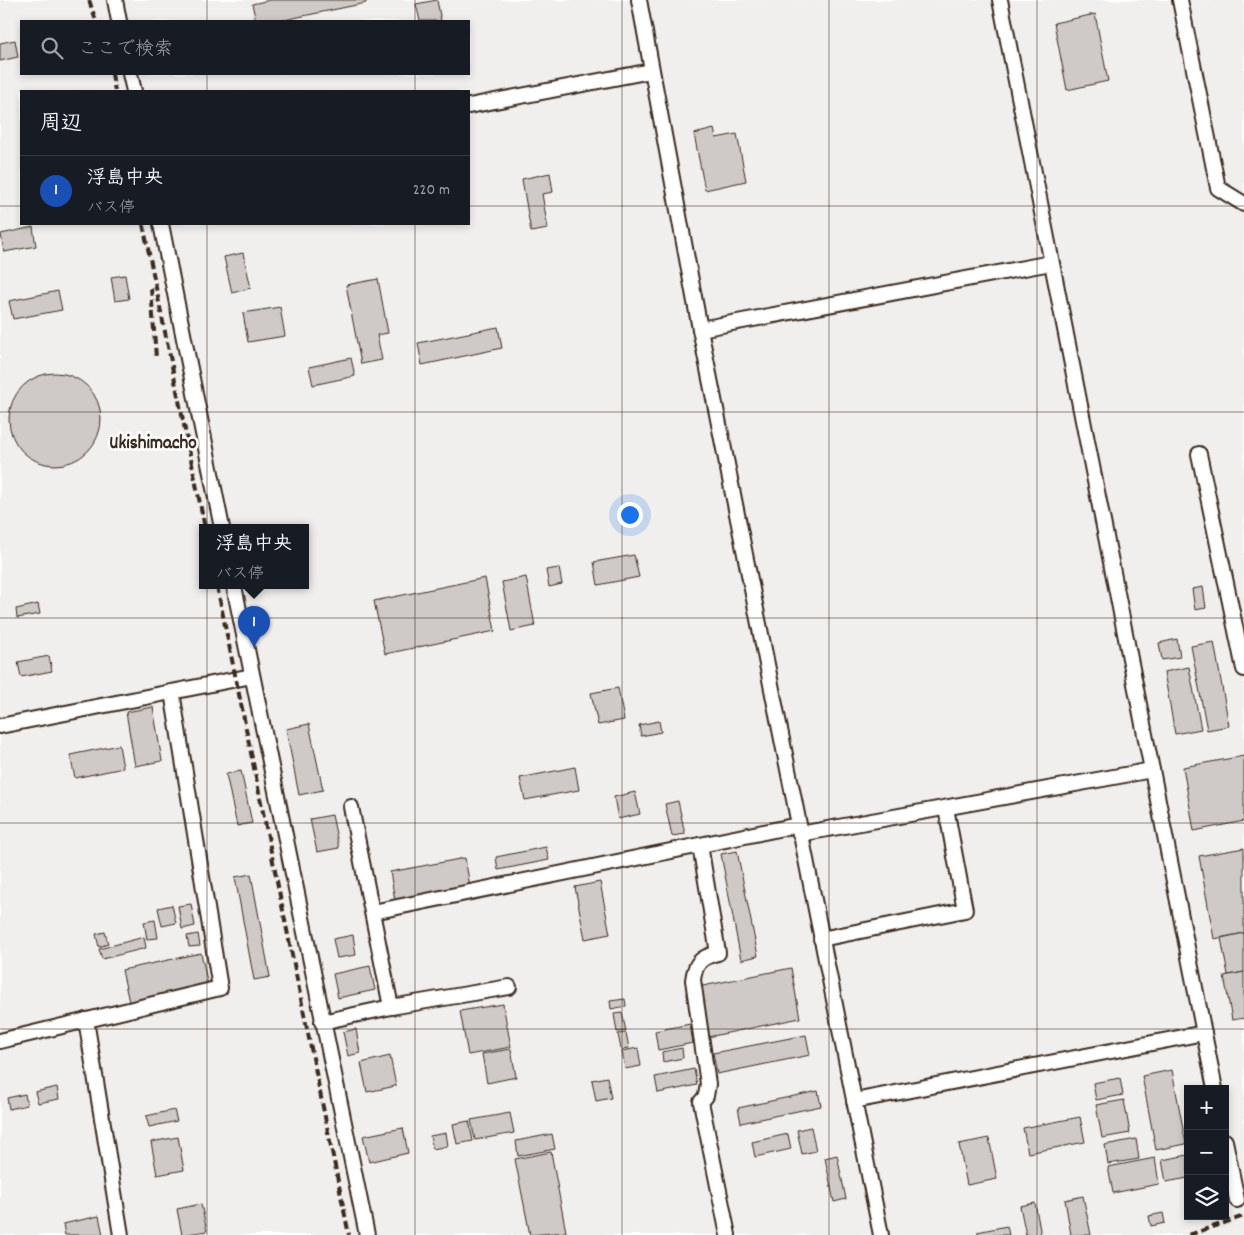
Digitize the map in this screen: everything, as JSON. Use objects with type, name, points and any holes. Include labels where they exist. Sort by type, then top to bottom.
[{"type":"street","points":[[115,0],[120,20]]},
{"type":"street","points":[[639,0],[700,329],[881,1235]]},
{"type":"street","points":[[1000,0],[1214,1085]]},
{"type":"street","points":[[1180,0],[1218,188],[1244,204]]},
{"type":"street","points":[[470,106],[652,71]]},
{"type":"street","points":[[130,75],[134,90]]},
{"type":"street","points":[[161,225],[221,524]]},
{"type":"street","points":[[700,329],[1051,263]]},
{"type":"street","points":[[1198,454],[1244,669]]},
{"type":"street","points":[[235,589],[367,1235]]},
{"type":"street","points":[[0,726],[252,676]]},
{"type":"street","points":[[0,1041],[220,988],[172,692]]},
{"type":"street","points":[[373,912],[700,845],[946,808],[1152,770]]},
{"type":"street","points":[[351,807],[391,1007]]},
{"type":"street","points":[[821,939],[965,910],[946,808]]},
{"type":"street","points":[[700,845],[718,953],[706,956],[698,962],[694,970],[693,980],[708,1084],[706,1096],[701,1102],[728,1235]]},
{"type":"street","points":[[322,1022],[391,1007],[509,987]]},
{"type":"street","points":[[86,1020],[121,1235]]},
{"type":"street","points":[[854,1101],[1204,1033]]},
{"type":"street","points":[[1229,1161],[1237,1200]]},
{"type":"shaded area","points":[[0,0],[1244,0],[1244,1235],[0,1235]]},
{"type":"building","points":[[270,0],[366,0],[366,3],[284,20],[256,20],[252,4]]},
{"type":"building","points":[[437,0],[441,20],[420,20],[416,4]]},
{"type":"building","points":[[1095,14],[1108,81],[1067,90],[1054,23]]},
{"type":"building","points":[[15,40],[18,57],[0,61],[0,43]]},
{"type":"building","points":[[714,129],[716,138],[737,134],[746,181],[705,190],[694,134]]},
{"type":"building","points":[[550,173],[553,192],[542,194],[548,229],[531,232],[522,179]]},
{"type":"building","points":[[33,227],[36,246],[4,252],[1,234]]},
{"type":"building","points":[[243,253],[251,288],[232,293],[224,257]]},
{"type":"building","points":[[125,275],[129,299],[115,301],[111,277]]},
{"type":"building","points":[[378,279],[388,333],[377,335],[382,360],[361,364],[346,285]]},
{"type":"building","points":[[58,291],[62,310],[13,319],[9,301]]},
{"type":"building","points":[[280,307],[285,336],[248,342],[243,313]]},
{"type":"building","points":[[498,327],[502,348],[422,365],[418,343]]},
{"type":"building","points":[[351,358],[355,376],[313,385],[309,367]]},
{"type":"building","points":[[55,373],[72,377],[87,387],[97,402],[101,419],[97,436],[87,451],[72,461],[55,465],[38,461],[23,451],[13,436],[9,419],[13,402],[23,387],[38,377]]},
{"type":"building","points":[[634,555],[639,577],[598,585],[594,562]]},
{"type":"building","points":[[559,568],[562,584],[549,587],[546,570]]},
{"type":"building","points":[[526,577],[535,626],[511,631],[502,582]]},
{"type":"building","points":[[485,578],[495,631],[385,654],[374,601]]},
{"type":"building","points":[[1203,587],[1206,608],[1195,610],[1192,589]]},
{"type":"building","points":[[38,604],[40,614],[17,618],[16,609]]},
{"type":"building","points":[[1177,639],[1180,657],[1162,660],[1159,643]]},
{"type":"building","points":[[1214,642],[1229,726],[1207,730],[1191,646]]},
{"type":"building","points":[[49,656],[52,671],[21,677],[18,662]]},
{"type":"building","points":[[1189,667],[1201,729],[1175,734],[1164,672]]},
{"type":"building","points":[[618,688],[624,720],[598,725],[591,693]]},
{"type":"building","points":[[153,707],[162,761],[135,766],[126,712]]},
{"type":"building","points":[[659,721],[661,732],[641,736],[639,725]]},
{"type":"building","points":[[309,724],[323,790],[299,795],[286,729]]},
{"type":"building","points":[[119,745],[123,768],[75,778],[70,755]]},
{"type":"building","points":[[1244,756],[1244,821],[1194,831],[1183,767]]},
{"type":"building","points":[[575,767],[579,790],[525,800],[520,778]]},
{"type":"building","points":[[241,771],[252,823],[237,826],[226,774]]},
{"type":"building","points":[[635,792],[640,814],[618,819],[614,797]]},
{"type":"building","points":[[678,801],[685,834],[672,836],[665,804]]},
{"type":"building","points":[[332,815],[339,848],[317,852],[310,819]]},
{"type":"building","points":[[546,847],[549,860],[498,870],[496,857]]},
{"type":"building","points":[[1244,848],[1244,933],[1214,939],[1199,856]]},
{"type":"building","points":[[737,851],[758,956],[741,960],[721,854]]},
{"type":"building","points":[[465,858],[470,886],[395,900],[390,872]]},
{"type":"building","points":[[251,874],[270,977],[254,980],[235,877]]},
{"type":"building","points":[[600,882],[610,934],[585,939],[575,887]]},
{"type":"building","points":[[191,904],[195,926],[182,929],[178,906]]},
{"type":"building","points":[[172,905],[176,923],[162,926],[158,908]]},
{"type":"building","points":[[155,920],[158,938],[147,939],[144,922]]},
{"type":"building","points":[[105,932],[108,944],[99,947],[96,934]]},
{"type":"building","points":[[1244,933],[1244,972],[1228,975],[1221,938]]},
{"type":"building","points":[[198,934],[200,946],[189,947],[187,936]]},
{"type":"building","points":[[353,935],[356,955],[337,958],[333,939]]},
{"type":"building","points":[[144,937],[146,948],[102,959],[99,949]]},
{"type":"building","points":[[201,953],[208,985],[129,1002],[122,970]]},
{"type":"building","points":[[370,966],[375,990],[338,998],[333,974]]},
{"type":"building","points":[[791,968],[800,1018],[708,1037],[698,987]]},
{"type":"building","points":[[1244,972],[1244,1018],[1232,1020],[1224,976]]},
{"type":"building","points":[[625,999],[626,1006],[611,1009],[610,1001]]},
{"type":"building","points":[[503,1004],[511,1047],[468,1055],[460,1011]]},
{"type":"building","points":[[622,1013],[626,1031],[617,1032],[614,1014]]},
{"type":"building","points":[[690,1024],[693,1043],[658,1050],[655,1031]]},
{"type":"building","points":[[356,1029],[360,1053],[348,1056],[343,1032]]},
{"type":"building","points":[[626,1033],[629,1048],[621,1049],[618,1034]]},
{"type":"building","points":[[806,1035],[810,1055],[717,1074],[713,1053]]},
{"type":"building","points":[[638,1048],[641,1066],[625,1069],[622,1051]]},
{"type":"building","points":[[682,1048],[683,1058],[663,1062],[662,1052]]},
{"type":"building","points":[[511,1049],[516,1077],[487,1083],[482,1054]]},
{"type":"building","points":[[390,1056],[396,1086],[367,1092],[361,1063]]},
{"type":"building","points":[[694,1069],[697,1085],[658,1093],[655,1077]]},
{"type":"building","points":[[1172,1070],[1184,1133],[1184,1144],[1156,1150],[1142,1076]]},
{"type":"building","points":[[607,1077],[611,1098],[596,1101],[592,1080]]},
{"type":"building","points":[[1120,1078],[1123,1095],[1096,1100],[1093,1083]]},
{"type":"building","points":[[57,1087],[59,1099],[38,1103],[35,1092]]},
{"type":"building","points":[[818,1091],[821,1106],[741,1123],[738,1108]]},
{"type":"building","points":[[25,1094],[27,1105],[9,1109],[7,1098]]},
{"type":"building","points":[[1124,1100],[1130,1133],[1102,1138],[1096,1105]]},
{"type":"building","points":[[174,1110],[177,1121],[149,1127],[146,1116]]},
{"type":"building","points":[[510,1113],[514,1133],[475,1140],[471,1120]]},
{"type":"building","points":[[1080,1117],[1085,1142],[1028,1153],[1023,1128]]},
{"type":"building","points":[[469,1121],[473,1141],[457,1144],[453,1124]]},
{"type":"building","points":[[811,1127],[816,1151],[802,1154],[797,1130]]},
{"type":"building","points":[[403,1128],[408,1153],[369,1162],[363,1136]]},
{"type":"building","points":[[446,1133],[448,1146],[433,1149],[430,1136]]},
{"type":"building","points":[[552,1134],[555,1149],[518,1156],[516,1141]]},
{"type":"building","points":[[788,1134],[791,1149],[755,1157],[752,1142]]},
{"type":"building","points":[[178,1137],[184,1170],[157,1175],[151,1142]]},
{"type":"building","points":[[989,1138],[997,1179],[967,1185],[959,1144]]},
{"type":"building","points":[[1136,1139],[1139,1159],[1108,1164],[1105,1145]]},
{"type":"building","points":[[551,1152],[566,1232],[530,1235],[515,1159]]},
{"type":"building","points":[[837,1155],[846,1199],[834,1202],[825,1158]]},
{"type":"building","points":[[1184,1156],[1184,1179],[1166,1182],[1162,1160]]},
{"type":"building","points":[[1155,1158],[1159,1184],[1113,1193],[1108,1167]]},
{"type":"building","points":[[1083,1196],[1091,1235],[1071,1235],[1065,1200]]},
{"type":"building","points":[[1035,1203],[1041,1235],[1026,1235],[1020,1206]]},
{"type":"building","points":[[201,1204],[207,1231],[182,1235],[177,1209]]},
{"type":"building","points":[[1163,1213],[1165,1223],[1151,1226],[1149,1216]]},
{"type":"building","points":[[99,1216],[103,1235],[65,1235],[63,1224]]},
{"type":"building","points":[[1007,1226],[1009,1235],[978,1235],[977,1232]]},
{"type":"railway","points":[[89,0],[96,20]]},
{"type":"railway","points":[[112,75],[115,90]]},
{"type":"railway","points":[[143,225],[204,524]]},
{"type":"railway","points":[[151,288],[156,358]]},
{"type":"railway","points":[[218,589],[349,1235]]},
{"type":"railway","points":[[1189,1235],[1244,1216]]},
{"type":"place","name":"浮島中央","points":[[254,647]]},
{"type":"district","name":"Ukishimacho","points":[[153,441]]}]
